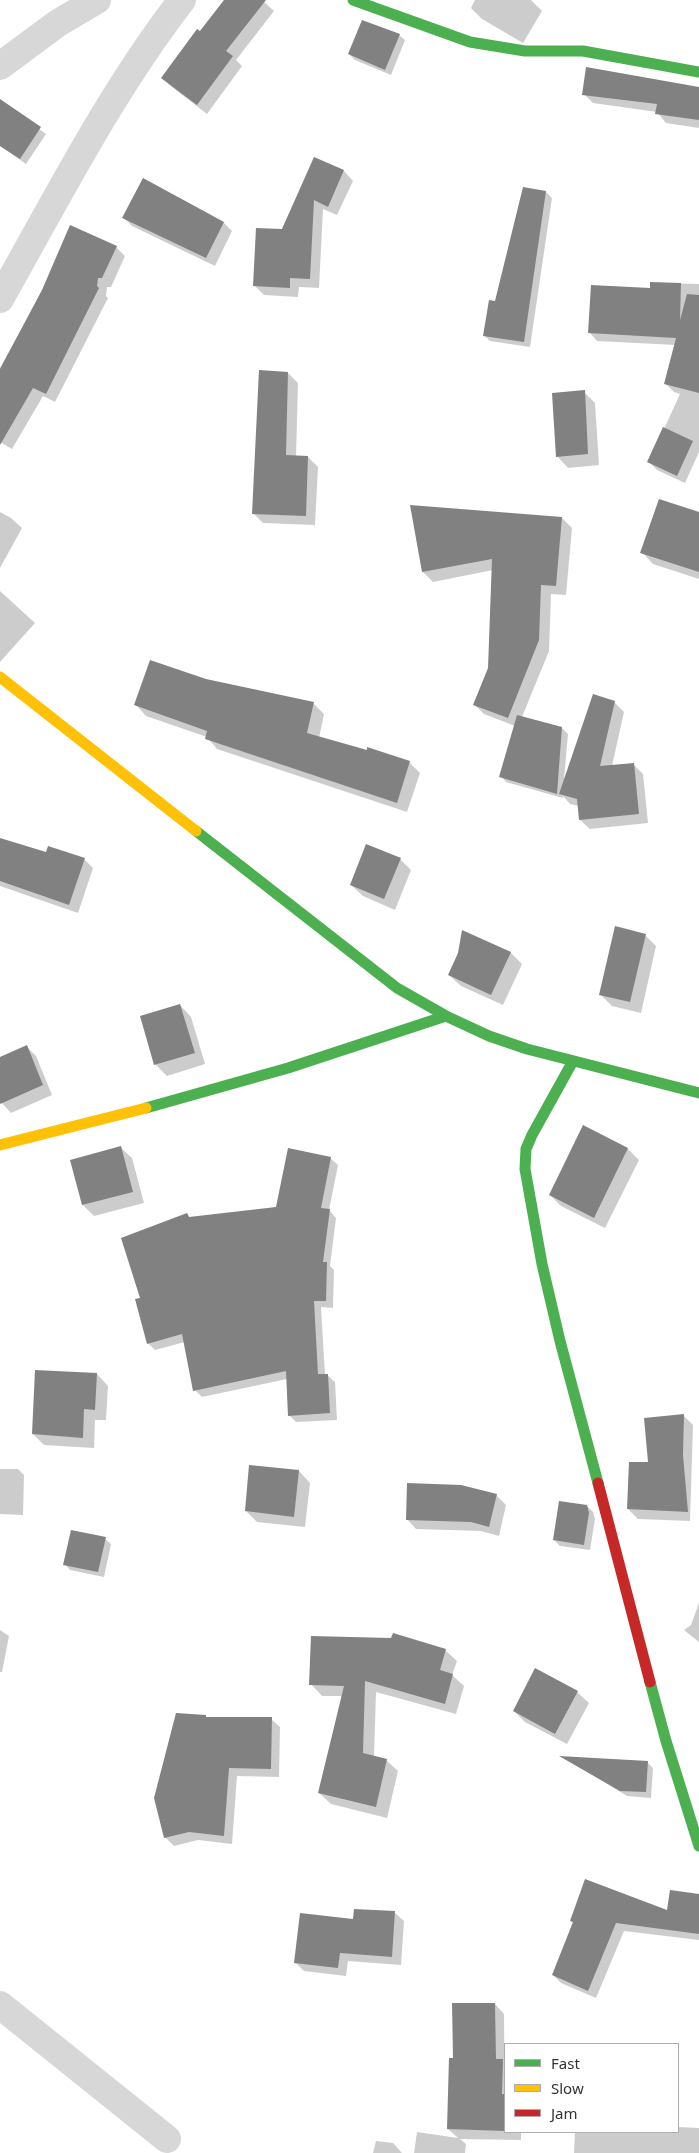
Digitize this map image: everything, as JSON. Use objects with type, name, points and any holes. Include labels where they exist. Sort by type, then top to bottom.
[{"type":"street","points":[[0,66],[58,23],[97,0]]},
{"type":"street","points":[[0,299],[93,135],[157,32],[182,0]]},
{"type":"street","points":[[353,0],[470,42],[525,51],[582,52],[699,72]]},
{"type":"street","points":[[0,678],[397,988],[446,1016],[502,1041],[699,1093]]},
{"type":"street","points":[[0,1145],[97,1122],[288,1068],[446,1016]]},
{"type":"street","points":[[573,1061],[532,1135],[526,1149],[525,1169],[542,1264],[560,1340],[666,1741],[699,1846]]},
{"type":"street","points":[[0,2005],[167,2139]]},
{"type":"building","points":[[224,0],[266,0],[226,51],[233,56],[197,105],[161,78],[197,29],[200,31]]},
{"type":"building","points":[[362,20],[400,34],[385,70],[348,54]]},
{"type":"building","points":[[586,67],[699,87],[699,120],[655,114],[657,104],[582,95]]},
{"type":"building","points":[[0,99],[41,127],[20,159],[0,146]]},
{"type":"building","points":[[314,157],[344,170],[328,207],[314,200],[310,279],[290,278],[290,288],[253,286],[256,228],[282,229]]},
{"type":"building","points":[[143,178],[224,222],[206,258],[122,218]]},
{"type":"building","points":[[523,187],[546,191],[524,342],[483,336],[489,300],[495,301]]},
{"type":"building","points":[[70,225],[117,246],[102,278],[98,278],[97,286],[99,288],[46,394],[33,388],[0,445],[0,369],[42,290]]},
{"type":"building","points":[[650,282],[681,283],[680,320],[687,294],[699,295],[699,393],[664,384],[676,338],[588,333],[591,285],[650,288]]},
{"type":"building","points":[[259,370],[288,372],[286,455],[308,456],[306,516],[252,514]]},
{"type":"building","points":[[585,390],[588,454],[556,457],[552,393]]},
{"type":"building","points":[[663,427],[693,441],[677,476],[647,462]]},
{"type":"building","points":[[659,499],[699,512],[699,572],[640,553]]},
{"type":"building","points":[[410,505],[562,517],[556,586],[541,585],[539,640],[508,718],[473,705],[488,668],[492,559],[422,572]]},
{"type":"building","points":[[150,660],[206,679],[314,702],[307,733],[367,750],[367,747],[410,761],[397,803],[205,739],[207,731],[134,705]]},
{"type":"building","points":[[593,694],[615,701],[600,766],[634,763],[639,814],[579,820],[577,799],[559,794]]},
{"type":"building","points":[[517,715],[562,727],[557,794],[499,777]]},
{"type":"building","points":[[0,838],[46,852],[48,846],[85,858],[69,905],[0,881]]},
{"type":"building","points":[[366,844],[401,858],[384,899],[350,885]]},
{"type":"building","points":[[615,926],[646,934],[630,1002],[599,995]]},
{"type":"building","points":[[462,930],[511,952],[491,995],[448,975],[458,953]]},
{"type":"building","points":[[180,1004],[195,1053],[154,1065],[140,1016]]},
{"type":"building","points":[[27,1045],[43,1085],[0,1104],[0,1057]]},
{"type":"building","points":[[583,1125],[628,1148],[594,1218],[549,1195]]},
{"type":"building","points":[[121,1146],[133,1192],[82,1205],[70,1160]]},
{"type":"building","points":[[288,1148],[331,1157],[321,1208],[330,1209],[323,1262],[327,1262],[326,1301],[314,1301],[318,1374],[328,1374],[330,1413],[288,1416],[286,1371],[193,1391],[182,1334],[147,1344],[135,1299],[140,1298],[121,1238],[187,1213],[189,1217],[276,1207]]},
{"type":"building","points":[[35,1370],[97,1373],[95,1410],[84,1409],[83,1438],[32,1434]]},
{"type":"building","points":[[684,1414],[683,1455],[688,1512],[627,1509],[629,1462],[648,1462],[644,1418]]},
{"type":"building","points":[[249,1465],[299,1470],[294,1517],[245,1511]]},
{"type":"building","points":[[407,1483],[461,1485],[497,1494],[489,1527],[471,1522],[406,1520]]},
{"type":"building","points":[[559,1501],[587,1505],[589,1513],[584,1545],[553,1540]]},
{"type":"building","points":[[71,1530],[106,1537],[98,1572],[63,1565]]},
{"type":"building","points":[[393,1633],[446,1649],[440,1670],[453,1674],[445,1704],[365,1681],[363,1753],[387,1759],[376,1807],[318,1793],[344,1686],[309,1685],[311,1636],[391,1638]]},
{"type":"building","points":[[535,1668],[578,1691],[555,1734],[513,1711]]},
{"type":"building","points":[[176,1713],[206,1715],[206,1717],[272,1717],[271,1769],[229,1768],[224,1836],[189,1832],[164,1838],[154,1798]]},
{"type":"building","points":[[559,1756],[648,1761],[646,1792],[620,1791]]},
{"type":"building","points":[[585,1879],[667,1910],[670,1890],[699,1894],[699,1934],[616,1923],[588,1991],[552,1975],[573,1922],[570,1921]]},
{"type":"building","points":[[354,1909],[395,1911],[392,1957],[340,1953],[338,1968],[294,1963],[300,1913],[353,1919]]},
{"type":"building","points":[[452,2003],[495,2003],[496,2059],[503,2059],[504,2131],[447,2129],[449,2058],[453,2058]]},
{"type":"traffic: fast","points":[[353,0],[470,42],[525,51],[583,51],[699,72]]},
{"type":"traffic: fast","points":[[196,831],[397,988],[448,1017],[489,1036],[527,1049],[699,1093]]},
{"type":"traffic: fast","points":[[146,1108],[288,1068],[446,1016]]},
{"type":"traffic: fast","points":[[573,1061],[532,1135],[526,1149],[525,1169],[542,1264],[560,1341],[598,1483]]},
{"type":"traffic: fast","points":[[650,1682],[666,1741],[699,1846]]},
{"type":"traffic: slow","points":[[0,677],[196,831]]},
{"type":"traffic: slow","points":[[0,1145],[146,1108]]},
{"type":"traffic: jam","points":[[598,1483],[650,1682]]}]
